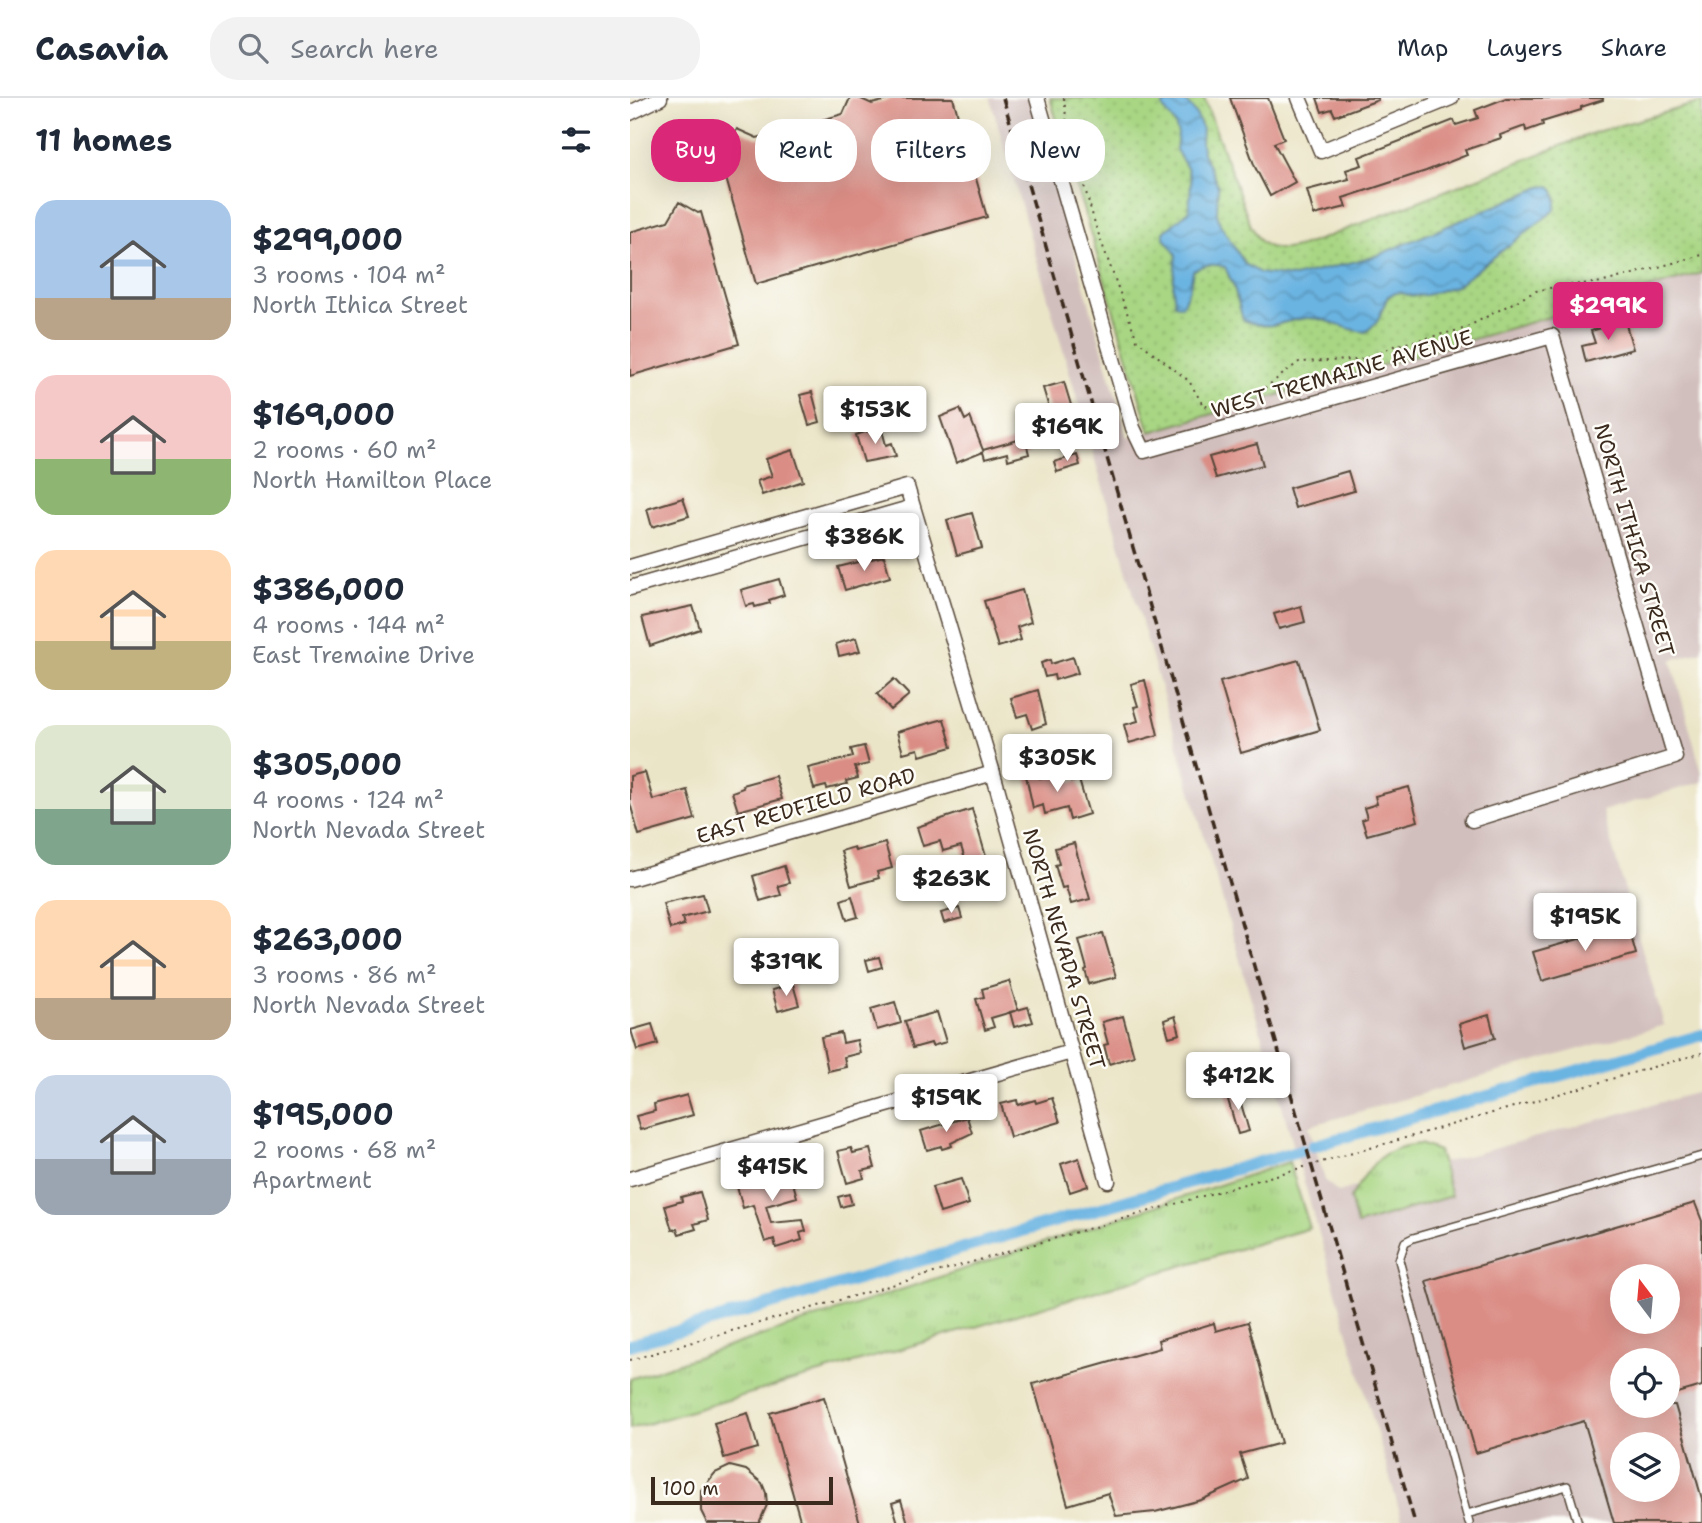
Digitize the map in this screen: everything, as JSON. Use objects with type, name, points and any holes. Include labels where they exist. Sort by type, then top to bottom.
[{"type":"street","points":[[630,113],[660,98]]},
{"type":"street","name":"WEST TREMAINE AVENUE","points":[[1037,98],[1133,428],[1144,452],[1552,336]]},
{"type":"street","points":[[1299,98],[1321,151],[1451,98]]},
{"type":"street","name":"NORTH ITHICA STREET","points":[[1472,820],[1675,757],[1552,336]]},
{"type":"street","name":"NORTH NEVADA STREET","points":[[630,567],[907,487],[993,773],[1108,1181]]},
{"type":"street","points":[[630,588],[914,507]]},
{"type":"street","name":"EAST REDFIELD ROAD","points":[[630,879],[993,773]]},
{"type":"street","points":[[630,1179],[1071,1052]]},
{"type":"lane","points":[[1469,1523],[1399,1260],[1405,1242],[1702,1156]]},
{"type":"lane","points":[[1467,1514],[1567,1486],[1578,1523]]},
{"type":"path","points":[[1064,98],[1067,126],[1093,217],[1137,340],[1189,381],[1203,405],[1212,408],[1266,387],[1299,362],[1357,360],[1374,356],[1394,346],[1463,329],[1536,290],[1604,282],[1702,255]]},
{"type":"path","points":[[630,1360],[1702,1053]]},
{"type":"shaded area","points":[[990,98],[1030,98],[1036,119],[1005,119],[1005,150]]},
{"type":"shaded area","points":[[1014,182],[1054,182],[1128,438],[1702,273],[1702,651],[1671,660],[1702,773],[1702,782],[1602,811],[1664,1025],[1309,1126],[1325,1180],[1338,1192],[1702,1091],[1702,1523],[1403,1523]]},
{"type":"green space","points":[[1050,98],[1204,98],[1258,239],[1271,247],[1286,249],[1324,238],[1596,132],[1702,102],[1702,273],[1150,432],[1075,182],[1105,182],[1105,119],[1056,119]]},
{"type":"green space","points":[[1420,1144],[1439,1151],[1451,1196],[1357,1225],[1350,1198],[1371,1167],[1394,1149]]},
{"type":"green space","points":[[1289,1162],[1310,1228],[630,1429],[630,1379]]},
{"type":"water","points":[[1164,98],[1180,98],[1187,102],[1196,114],[1202,128],[1203,153],[1218,186],[1217,213],[1220,224],[1245,264],[1260,273],[1294,277],[1373,257],[1541,187],[1550,186],[1554,191],[1555,210],[1456,286],[1426,295],[1412,296],[1399,292],[1388,296],[1377,322],[1366,332],[1315,318],[1297,319],[1276,325],[1243,320],[1225,267],[1216,265],[1193,271],[1182,306],[1175,304],[1173,288],[1176,254],[1164,238],[1164,232],[1189,211],[1191,182],[1187,168],[1176,150],[1178,134],[1174,122],[1163,108]]},
{"type":"building","points":[[850,98],[859,98],[872,104],[895,98],[953,98],[959,119],[871,119],[871,182],[977,182],[987,217],[756,284],[727,182],[741,182],[741,131],[755,137],[755,182],[857,182],[857,119],[825,119],[843,114]]},
{"type":"building","points":[[1230,98],[1268,98],[1284,139],[1274,143],[1295,182],[1270,196],[1255,167]]},
{"type":"building","points":[[1317,98],[1378,100],[1335,116],[1332,109],[1322,112]]},
{"type":"building","points":[[1506,98],[1603,100],[1542,122],[1543,125],[1526,131],[1525,126],[1500,135],[1501,138],[1465,150],[1467,155],[1343,198],[1346,207],[1314,215],[1307,190],[1349,179],[1346,170],[1362,165],[1359,157],[1454,120],[1456,125],[1478,118],[1475,110]]},
{"type":"building","points":[[679,202],[698,213],[701,212],[739,344],[630,376],[630,232],[668,221]]},
{"type":"building","points":[[1625,321],[1633,349],[1586,362],[1582,346],[1595,343],[1591,331]]},
{"type":"building","points":[[1064,382],[1074,415],[1053,421],[1043,388]]},
{"type":"building","points":[[812,392],[820,422],[809,425],[800,395]]},
{"type":"building","points":[[960,409],[965,420],[970,417],[983,450],[1025,438],[1029,454],[1008,460],[1007,453],[985,459],[983,452],[956,463],[940,417]]},
{"type":"building","points":[[874,429],[875,432],[882,430],[886,445],[892,443],[896,456],[864,462],[856,435]]},
{"type":"building","points":[[1257,444],[1263,465],[1216,478],[1209,457]]},
{"type":"building","points":[[793,450],[803,481],[762,495],[757,481],[772,476],[766,459]]},
{"type":"building","points":[[1077,455],[1080,465],[1057,472],[1054,462]]},
{"type":"building","points":[[1348,471],[1354,491],[1295,508],[1289,488]]},
{"type":"building","points":[[683,498],[689,516],[652,527],[647,509]]},
{"type":"building","points":[[972,513],[982,548],[957,555],[947,520]]},
{"type":"building","points":[[884,556],[890,577],[845,590],[838,567]]},
{"type":"building","points":[[779,579],[784,595],[769,600],[770,603],[755,607],[754,604],[746,606],[741,590]]},
{"type":"building","points":[[1022,590],[1031,622],[1017,627],[1021,640],[998,647],[984,601]]},
{"type":"building","points":[[693,606],[700,629],[650,646],[642,617]]},
{"type":"building","points":[[1301,606],[1305,622],[1279,629],[1274,614]]},
{"type":"building","points":[[856,638],[860,651],[839,656],[836,644]]},
{"type":"building","points":[[1073,657],[1078,673],[1055,680],[1054,675],[1045,677],[1041,663],[1050,660],[1051,664]]},
{"type":"building","points":[[1299,660],[1320,730],[1241,753],[1220,682]]},
{"type":"building","points":[[894,679],[909,695],[891,710],[877,694]]},
{"type":"building","points":[[1145,680],[1158,735],[1129,743],[1124,725],[1138,721],[1134,707],[1138,706],[1131,684]]},
{"type":"building","points":[[1038,690],[1046,724],[1032,729],[1027,714],[1017,717],[1011,698]]},
{"type":"building","points":[[944,719],[952,747],[920,756],[918,749],[903,753],[897,732]]},
{"type":"building","points":[[864,746],[869,764],[855,767],[858,778],[827,789],[826,786],[814,789],[808,768],[853,757],[851,749]]},
{"type":"building","points":[[1037,767],[1040,778],[1061,772],[1063,779],[1070,777],[1071,782],[1079,780],[1089,814],[1070,820],[1067,808],[1045,814],[1043,805],[1033,808],[1025,771]]},
{"type":"building","points":[[645,772],[653,800],[687,790],[695,819],[639,835],[630,803],[630,776]]},
{"type":"building","points":[[775,776],[782,799],[738,811],[732,792],[743,788],[742,785]]},
{"type":"building","points":[[1409,787],[1418,821],[1367,835],[1362,820],[1367,818],[1364,808],[1377,804],[1375,796]]},
{"type":"building","points":[[972,809],[990,870],[970,876],[961,846],[943,851],[940,841],[923,846],[917,827]]},
{"type":"building","points":[[885,843],[892,868],[877,872],[879,878],[851,886],[841,851],[854,847],[855,851]]},
{"type":"building","points":[[1074,843],[1090,899],[1071,904],[1066,887],[1062,888],[1055,865],[1059,864],[1055,848]]},
{"type":"building","points":[[784,866],[789,883],[778,886],[781,895],[760,901],[753,876]]},
{"type":"building","points":[[703,894],[708,911],[682,918],[684,925],[670,929],[663,903]]},
{"type":"building","points":[[852,896],[858,917],[847,920],[841,900]]},
{"type":"building","points":[[959,908],[962,918],[944,923],[941,913]]},
{"type":"building","points":[[1628,925],[1636,954],[1542,981],[1533,952]]},
{"type":"building","points":[[1103,933],[1116,977],[1089,984],[1079,940]]},
{"type":"building","points":[[879,957],[882,967],[869,971],[866,960]]},
{"type":"building","points":[[1009,981],[1018,1010],[991,1018],[994,1027],[985,1030],[976,999],[984,997],[982,989]]},
{"type":"building","points":[[793,984],[799,1005],[778,1011],[772,990]]},
{"type":"building","points":[[895,1002],[901,1023],[877,1030],[871,1009]]},
{"type":"building","points":[[1028,1007],[1033,1022],[1014,1027],[1010,1012]]},
{"type":"building","points":[[937,1012],[946,1042],[913,1048],[905,1021]]},
{"type":"building","points":[[1489,1015],[1495,1038],[1465,1047],[1459,1024]]},
{"type":"building","points":[[1123,1016],[1134,1056],[1109,1064],[1104,1045],[1108,1044],[1102,1022]]},
{"type":"building","points":[[1175,1016],[1180,1034],[1169,1037],[1164,1020]]},
{"type":"building","points":[[652,1024],[658,1044],[637,1050],[631,1030]]},
{"type":"building","points":[[841,1033],[843,1043],[857,1040],[860,1053],[844,1057],[846,1067],[828,1071],[821,1037]]},
{"type":"building","points":[[1237,1090],[1249,1131],[1238,1134],[1226,1093]]},
{"type":"building","points":[[687,1095],[693,1115],[640,1130],[636,1116],[655,1111],[654,1104]]},
{"type":"building","points":[[1052,1098],[1060,1122],[1010,1137],[1001,1104],[1017,1100],[1018,1105],[1035,1100],[1036,1103]]},
{"type":"building","points":[[967,1117],[972,1133],[951,1143],[952,1146],[927,1150],[921,1131]]},
{"type":"building","points":[[851,1148],[853,1153],[870,1149],[875,1168],[862,1171],[864,1178],[847,1183],[838,1151]]},
{"type":"building","points":[[1079,1158],[1088,1186],[1070,1192],[1061,1164]]},
{"type":"building","points":[[787,1162],[797,1197],[766,1206],[771,1223],[803,1220],[806,1231],[800,1233],[802,1240],[776,1248],[774,1239],[765,1242],[753,1205],[743,1208],[736,1183]]},
{"type":"building","points":[[961,1179],[969,1204],[940,1213],[932,1187]]},
{"type":"building","points":[[700,1192],[708,1220],[694,1224],[696,1229],[679,1234],[677,1229],[672,1230],[665,1206],[682,1201],[681,1197]]},
{"type":"building","points":[[849,1194],[852,1204],[841,1207],[838,1197]]},
{"type":"building","points":[[1695,1203],[1702,1221],[1702,1386],[1680,1392],[1680,1348],[1610,1348],[1610,1418],[1679,1418],[1702,1499],[1702,1523],[1614,1523],[1584,1421],[1476,1453],[1426,1281]]},
{"type":"building","points":[[1248,1322],[1281,1443],[1240,1454],[1248,1479],[1201,1500],[1155,1512],[1116,1516],[1108,1493],[1068,1505],[1033,1384],[1160,1348],[1158,1340],[1214,1323],[1216,1331]]},
{"type":"building","points":[[824,1397],[860,1523],[801,1523],[770,1413]]},
{"type":"building","points":[[748,1413],[758,1448],[724,1458],[714,1423]]},
{"type":"building","points":[[730,1466],[746,1470],[762,1483],[767,1505],[759,1523],[707,1523],[701,1511],[701,1490],[715,1473]]},
{"type":"building","points":[[901,1500],[908,1523],[898,1523],[892,1503]]},
{"type":"waterway","points":[[1313,1146],[1702,1035]]},
{"type":"waterway","points":[[630,1345],[1301,1150]]},
{"type":"railway","points":[[1003,98],[1415,1523]]}]
